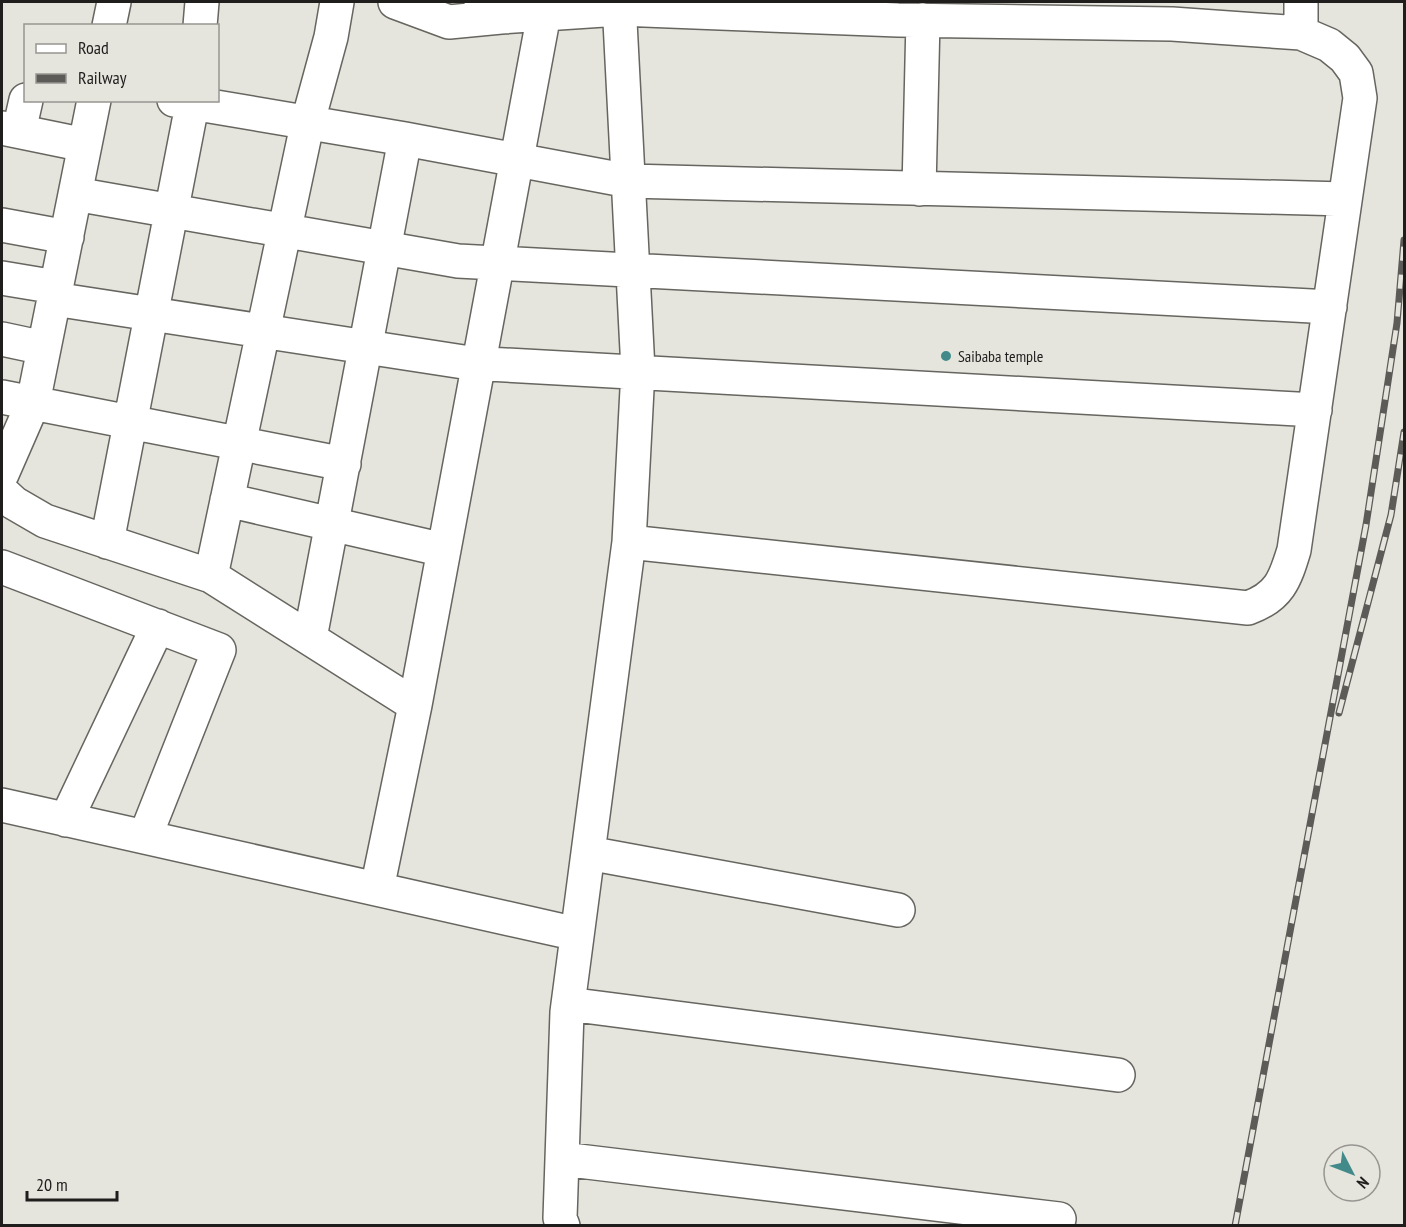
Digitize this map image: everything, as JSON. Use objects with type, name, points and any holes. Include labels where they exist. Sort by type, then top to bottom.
[{"type":"street","points":[[109,24],[114,2]]},
{"type":"street","points":[[200,24],[202,2]]},
{"type":"street","points":[[211,576],[307,125],[331,37],[337,2]]},
{"type":"street","points":[[395,2],[449,21],[491,9],[544,14],[619,5],[757,7],[907,14],[1172,13],[1301,17],[1345,58],[1356,73],[1360,98],[1294,550],[1287,573],[1278,590],[1266,602],[1248,609],[629,542]]},
{"type":"street","points":[[563,1226],[560,1218],[568,1004],[629,542],[638,370],[619,5]]},
{"type":"street","points":[[377,889],[415,705],[544,14]]},
{"type":"street","points":[[907,14],[920,189]]},
{"type":"street","points":[[2,474],[17,400],[44,348],[94,102]]},
{"type":"street","points":[[107,542],[172,212],[187,102],[307,125],[405,139],[629,181],[1345,199]]},
{"type":"street","points":[[15,120],[85,146]]},
{"type":"street","points":[[310,638],[405,139]]},
{"type":"street","points":[[75,194],[458,261],[1330,307]]},
{"type":"street","points":[[2,225],[67,237]]},
{"type":"street","points":[[2,278],[55,293],[153,314],[479,363],[638,370],[1315,410]]},
{"type":"street","points":[[2,339],[44,348]]},
{"type":"street","points":[[17,400],[344,464]]},
{"type":"street","points":[[2,492],[14,503],[45,521],[211,576],[415,705]]},
{"type":"street","points":[[227,500],[444,550]]},
{"type":"street","points":[[2,571],[219,650],[145,837]]},
{"type":"street","points":[[66,820],[158,626]]},
{"type":"street","points":[[2,805],[577,934]]},
{"type":"street","points":[[588,853],[898,910]]},
{"type":"street","points":[[568,1004],[1118,1075]]},
{"type":"street","points":[[562,1159],[1059,1219]]},
{"type":"railway","points":[[1235,1226],[1366,525],[1397,323],[1404,240]]},
{"type":"railway","points":[[1339,713],[1391,515],[1404,432]]},
{"type":"place","name":"Saibaba temple","points":[[946,356]]}]
